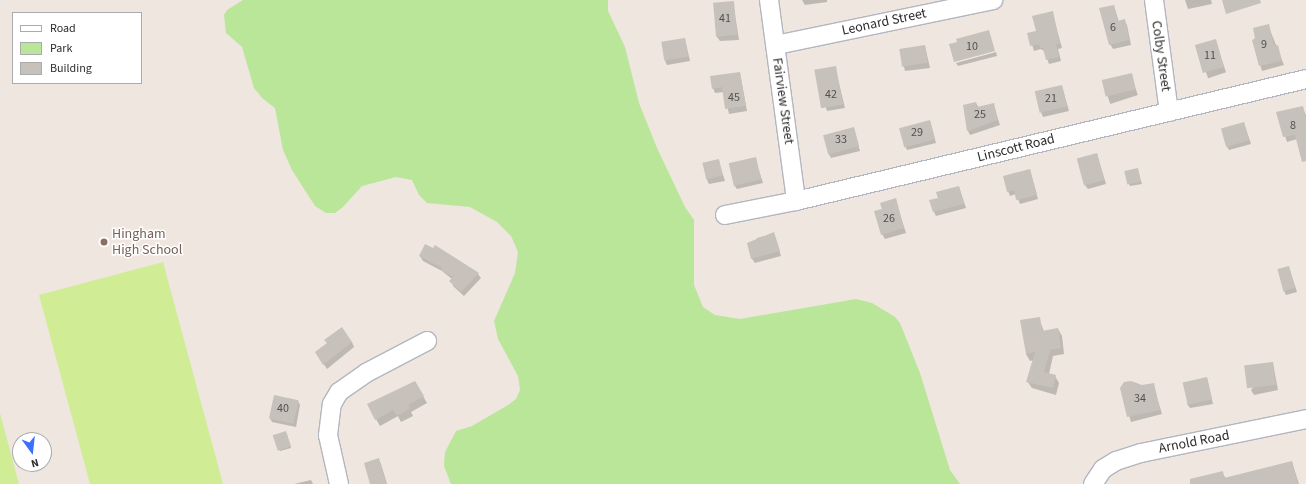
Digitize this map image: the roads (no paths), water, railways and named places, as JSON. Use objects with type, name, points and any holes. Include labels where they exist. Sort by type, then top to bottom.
[{"type":"street","name":"Fairview Street","points":[[769,0],[796,201]]},
{"type":"street","name":"Leonard Street","points":[[776,45],[993,0]]},
{"type":"street","name":"Colby Street","points":[[1154,0],[1169,112]]},
{"type":"street","name":"Linscott Road","points":[[725,215],[796,201],[1306,79]]},
{"type":"street","points":[[339,484],[328,435],[332,404],[339,392],[366,373],[427,341]]},
{"type":"street","name":"Arnold Road","points":[[1093,484],[1103,469],[1116,461],[1141,453],[1306,419]]},
{"type":"place","name":"Hingham High School","points":[[104,242]]}]
